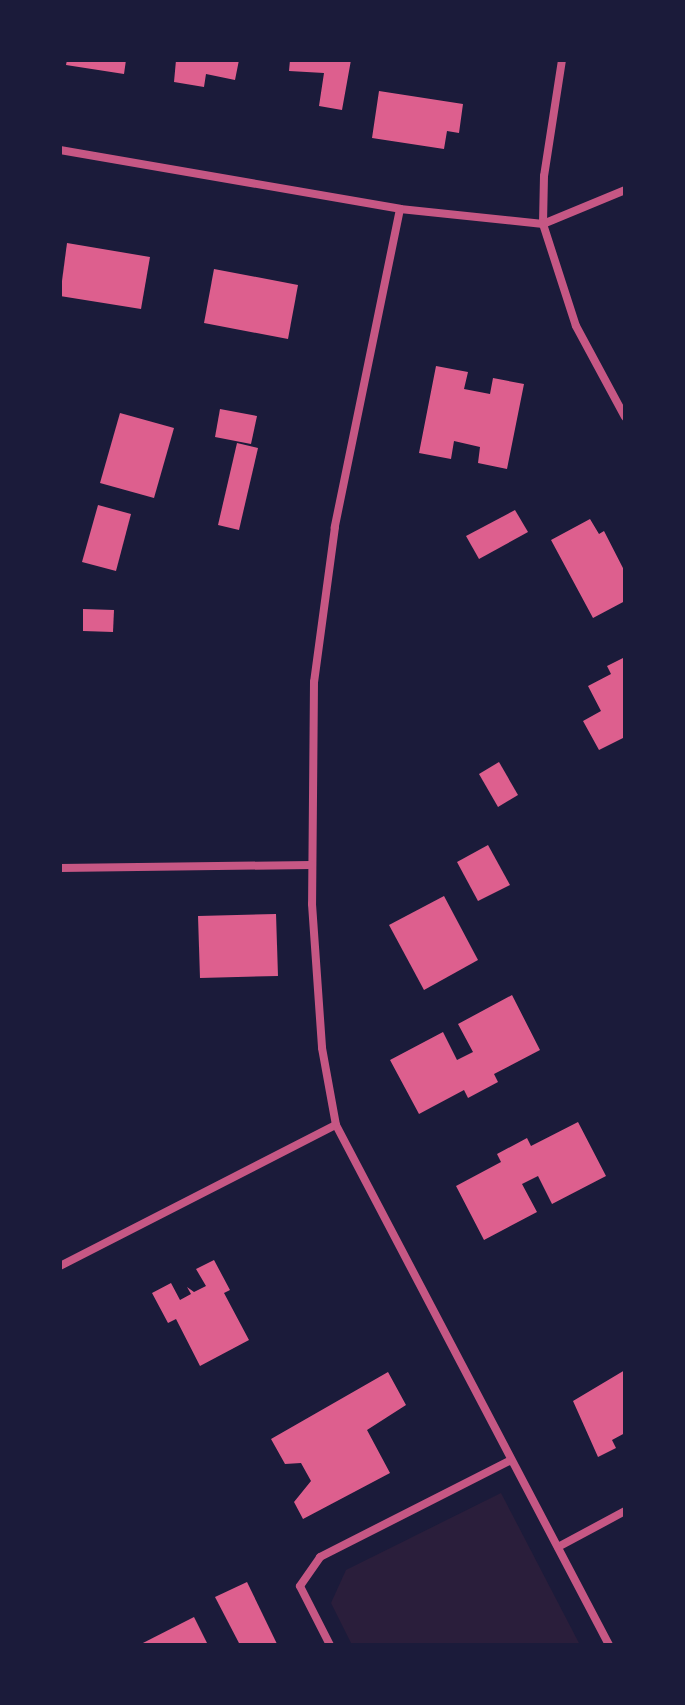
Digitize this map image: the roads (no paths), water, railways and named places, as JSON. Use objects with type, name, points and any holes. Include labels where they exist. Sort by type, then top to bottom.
[{"type":"street","points":[[562,60],[544,176],[543,224],[576,326],[625,417]]},
{"type":"street","points":[[60,150],[400,209],[543,224],[625,190]]},
{"type":"street","points":[[400,209],[335,527],[314,682],[311,865],[322,1048],[336,1125],[509,1461],[609,1645]]},
{"type":"street","points":[[60,868],[311,865]]},
{"type":"street","points":[[60,1266],[336,1125]]},
{"type":"street","points":[[330,1645],[300,1586],[320,1557],[509,1461]]},
{"type":"street","points":[[558,1547],[625,1511]]}]
